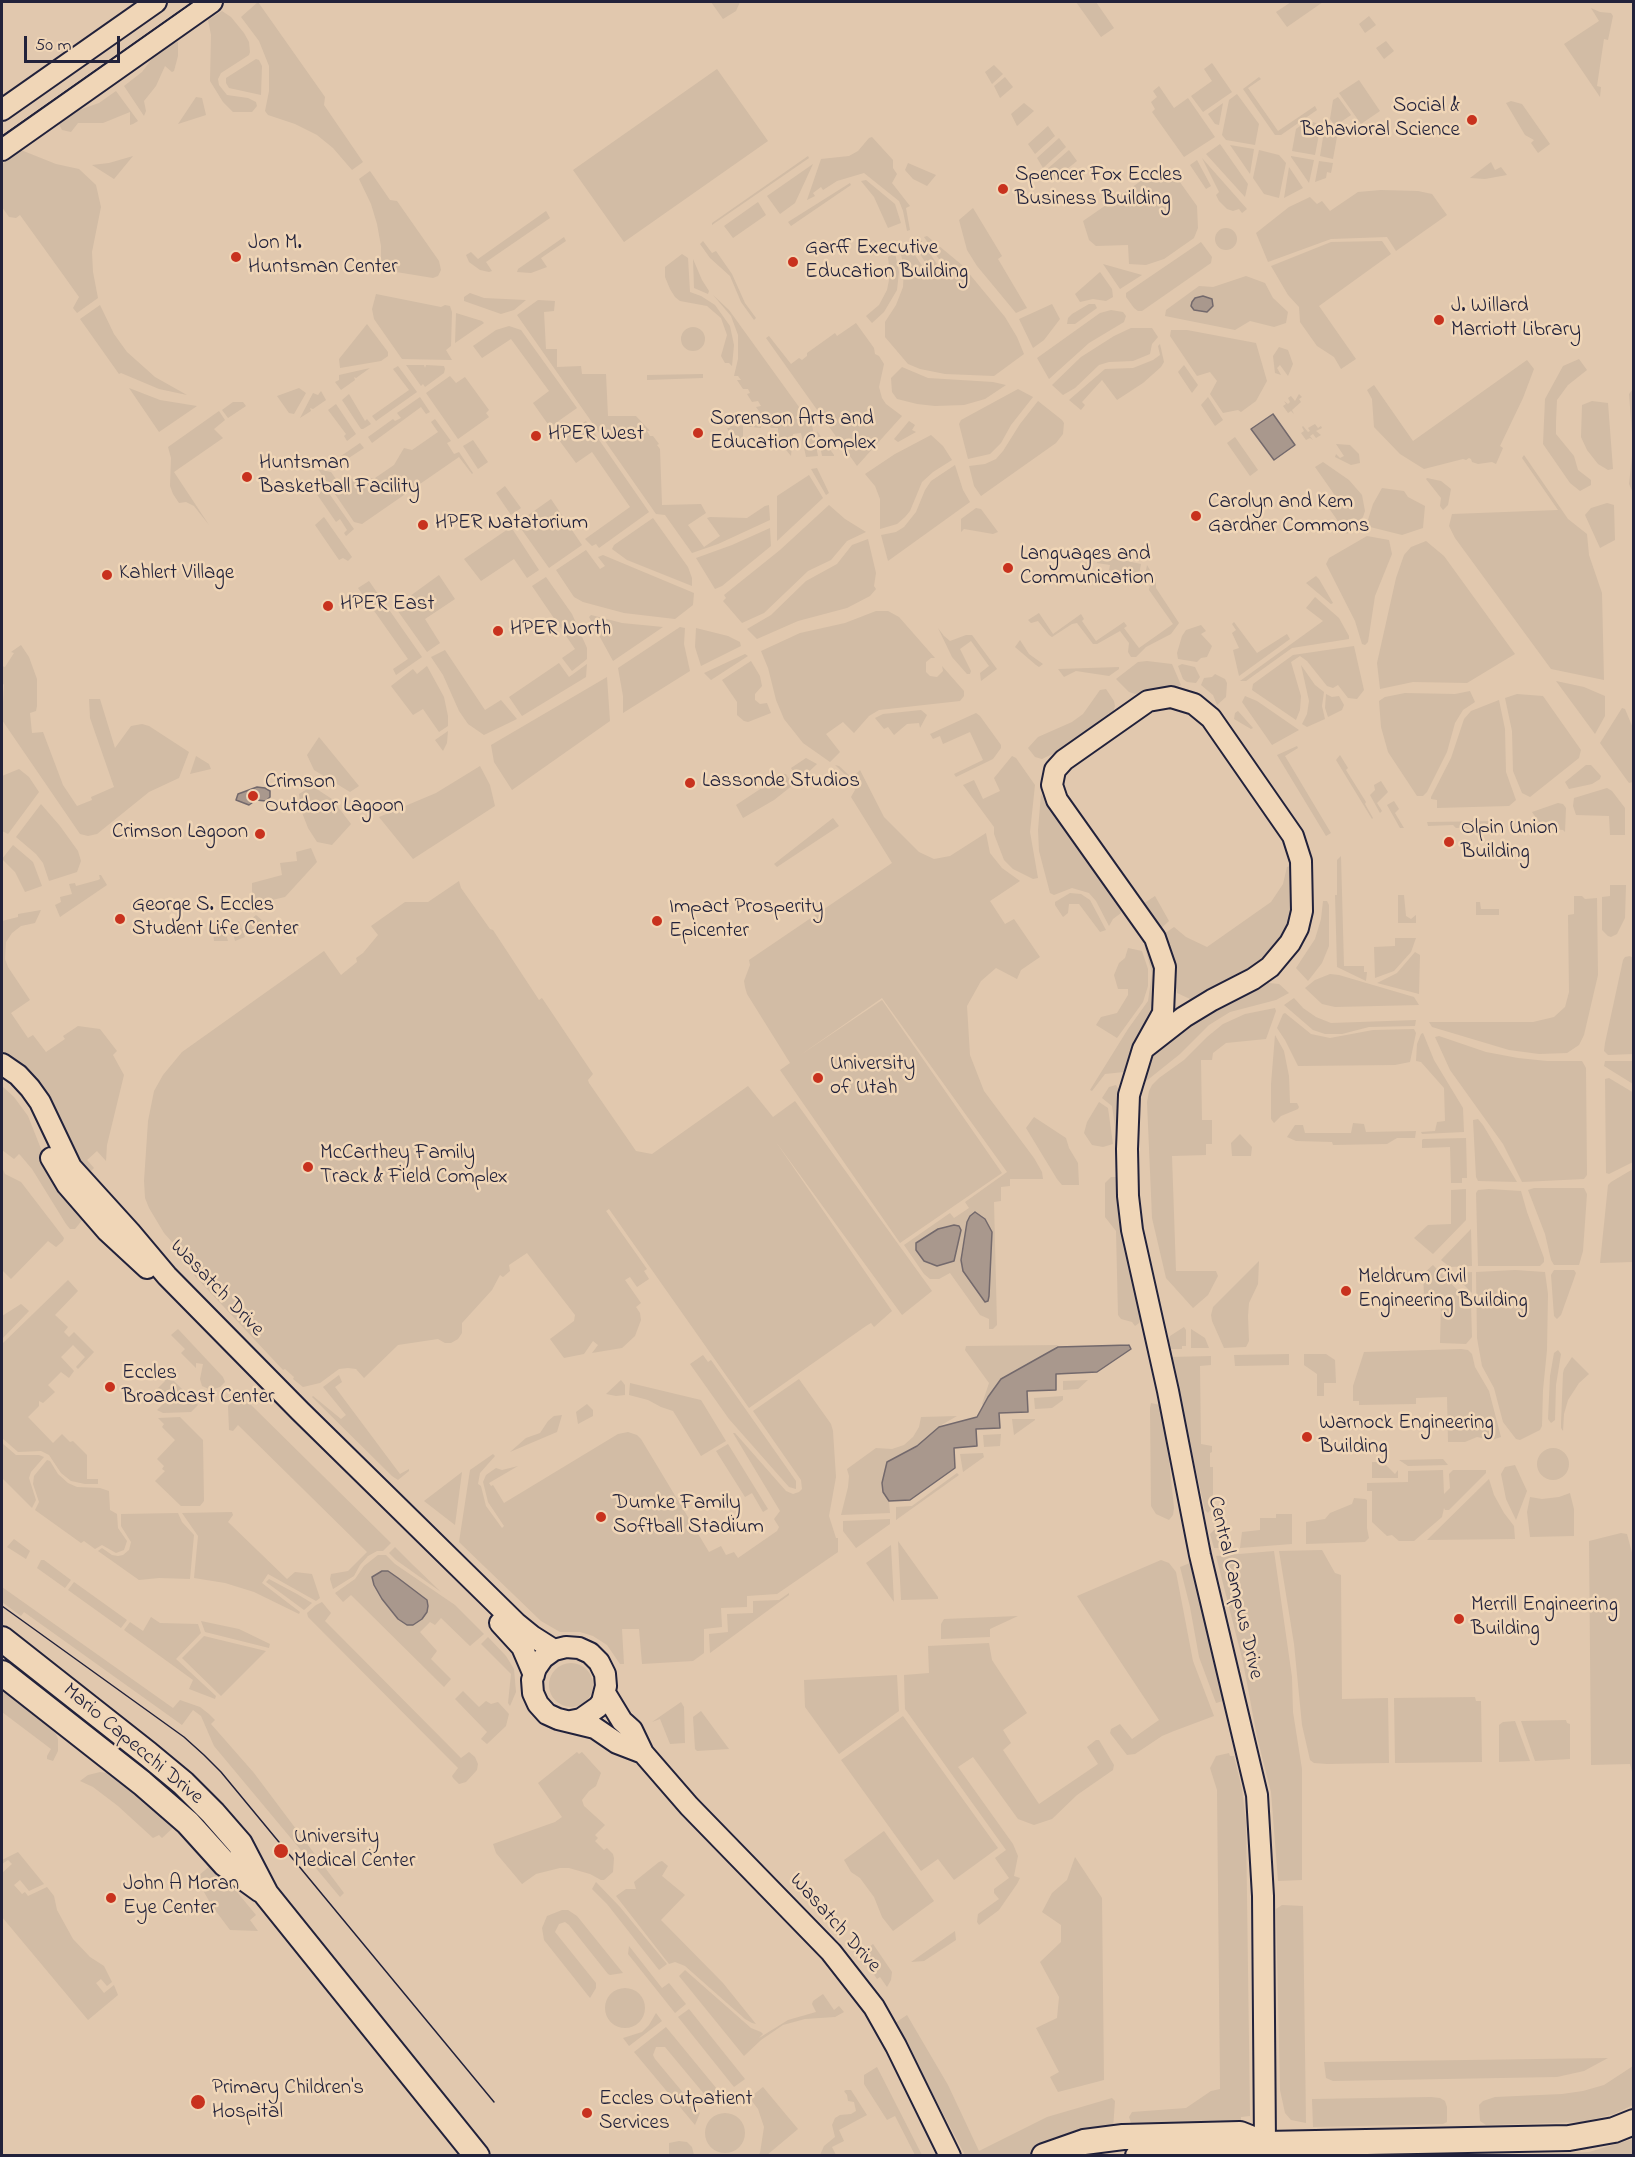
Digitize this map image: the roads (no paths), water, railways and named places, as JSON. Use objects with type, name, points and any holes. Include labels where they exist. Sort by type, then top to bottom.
[{"type":"main road","name":"Mario Capecchi Drive","points":[[2,1639],[183,1783],[240,1844],[266,1894],[477,2156]]},
{"type":"main road","name":"Mario Capecchi Drive","points":[[2,1673],[142,1783],[188,1823],[225,1864],[266,1894]]},
{"type":"main road","points":[[1138,2156],[1240,2151],[1265,2144],[1569,2139],[1614,2130],[1634,2121]]},
{"type":"main road","points":[[1044,2156],[1084,2142],[1123,2137],[1240,2134],[1265,2144]]},
{"type":"street","points":[[2,110],[156,2]]},
{"type":"street","points":[[2,150],[163,34],[212,2]]},
{"type":"street","name":"Central Campus Drive","points":[[1143,1049],[1168,1028],[1212,1000],[1260,974],[1278,958],[1290,943],[1298,928],[1302,911],[1300,856],[1293,836],[1211,718],[1194,704],[1163,697],[1148,701],[1064,760],[1055,770],[1052,784],[1057,800],[1155,938],[1165,967],[1163,1013],[1143,1049],[1132,1080],[1127,1108],[1128,1196],[1131,1230],[1168,1391],[1200,1555],[1257,1795],[1263,1896],[1265,2144]]},
{"type":"street","points":[[1165,967],[1177,999],[1195,1005],[1212,1000]]},
{"type":"street","name":"Wasatch Drive","points":[[2,1064],[24,1082],[40,1102],[71,1167],[167,1276],[308,1419],[516,1623],[554,1650],[572,1648],[590,1653],[599,1662],[605,1674],[605,1693],[622,1721],[632,1730],[643,1753],[689,1806],[831,1952],[874,2007],[897,2046],[950,2156]]},
{"type":"street","name":"Wasatch Drive","points":[[2,1079],[10,1084],[23,1099],[39,1127],[55,1167],[67,1185],[106,1231],[163,1284],[177,1302],[287,1416],[507,1630],[526,1653],[534,1675],[533,1693],[538,1704],[553,1716],[595,1728],[617,1743],[643,1753]]},
{"type":"street","points":[[534,1675],[543,1658],[554,1650]]},
{"type":"street","points":[[571,1721],[590,1714],[602,1702],[605,1693]]},
{"type":"tram line","points":[[2,136],[193,2]]},
{"type":"tram line","points":[[2,1606],[184,1737],[221,1772],[494,2102]]},
{"type":"place","name":"Social & Behavioral Science","points":[[1472,120]]},
{"type":"place","name":"Spencer Fox Eccles Business Building","points":[[1003,189]]},
{"type":"place","name":"Jon M. Huntsman Center","points":[[236,257]]},
{"type":"place","name":"Garff Executive Education Building","points":[[793,262]]},
{"type":"place","name":"J. Willard Marriott Library","points":[[1439,320]]},
{"type":"place","name":"Sorenson Arts and Education Complex","points":[[698,433]]},
{"type":"place","name":"HPER West","points":[[536,436]]},
{"type":"place","name":"Huntsman Basketball Facility","points":[[247,477]]},
{"type":"place","name":"Carolyn and Kem Gardner Commons","points":[[1196,516]]},
{"type":"place","name":"HPER Natatorium","points":[[423,525]]},
{"type":"place","name":"Languages and Communication","points":[[1008,568]]},
{"type":"place","name":"Kahlert Village","points":[[107,575]]},
{"type":"place","name":"HPER East","points":[[328,606]]},
{"type":"place","name":"HPER North","points":[[498,631]]},
{"type":"place","name":"Lassonde Studios","points":[[690,783]]},
{"type":"place","name":"Crimson Outdoor Lagoon","points":[[253,796]]},
{"type":"place","name":"Crimson Lagoon","points":[[260,834]]},
{"type":"place","name":"Olpin Union Building","points":[[1449,842]]},
{"type":"place","name":"George S. Eccles Student Life Center","points":[[120,919]]},
{"type":"place","name":"Impact Prosperity Epicenter","points":[[657,921]]},
{"type":"place","name":"University of Utah","points":[[818,1078]]},
{"type":"place","name":"McCarthey Family Track & Field Complex","points":[[308,1167]]},
{"type":"place","name":"Meldrum Civil Engineering Building","points":[[1346,1291]]},
{"type":"place","name":"Eccles Broadcast Center","points":[[110,1387]]},
{"type":"place","name":"Warnock Engineering Building","points":[[1307,1437]]},
{"type":"place","name":"Dumke Family Softball Stadium","points":[[601,1517]]},
{"type":"place","name":"Merrill Engineering Building","points":[[1459,1619]]},
{"type":"place","name":"University Medical Center","points":[[281,1851]]},
{"type":"place","name":"John A Moran Eye Center","points":[[111,1898]]},
{"type":"place","name":"Primary Children's Hospital","points":[[198,2102]]},
{"type":"place","name":"Eccles Outpatient Services","points":[[587,2113]]}]
